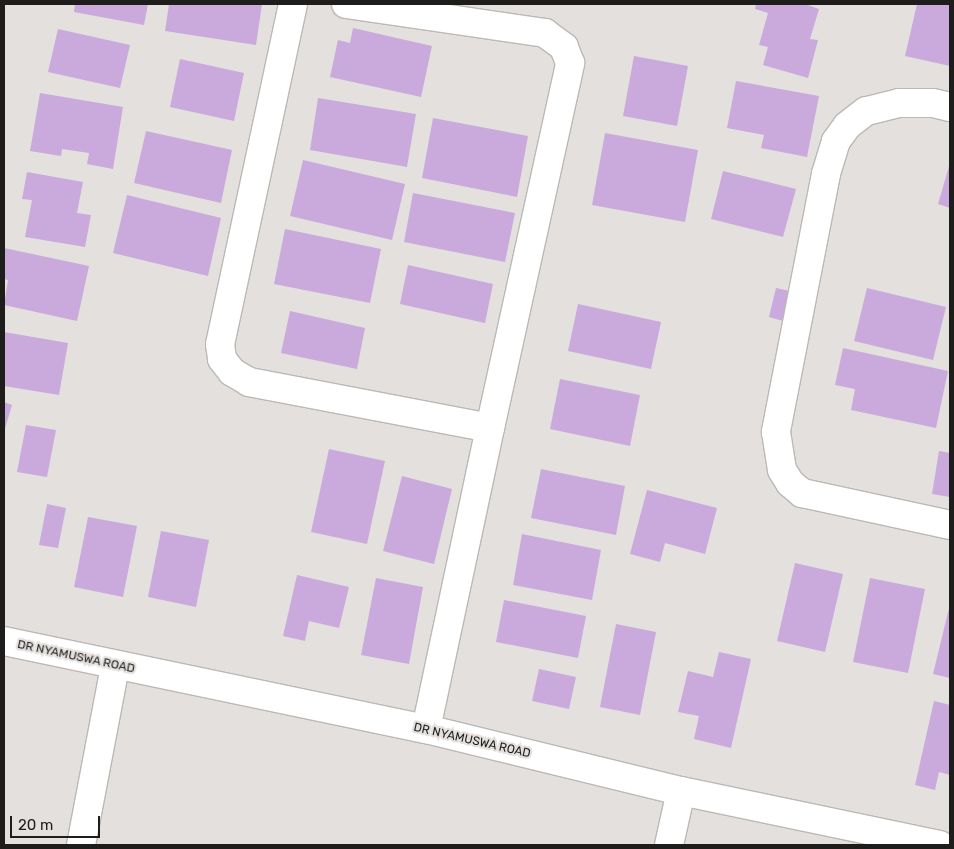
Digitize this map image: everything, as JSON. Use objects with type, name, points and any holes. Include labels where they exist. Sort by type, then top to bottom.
[{"type":"street","points":[[293,4],[220,344],[222,359],[232,372],[249,382],[490,428]]},
{"type":"street","points":[[346,4],[545,33],[564,47],[570,63],[426,729]]},
{"type":"street","points":[[950,107],[932,103],[899,103],[866,111],[847,126],[836,141],[826,174],[776,432],[782,470],[790,483],[802,493],[950,525]]},
{"type":"street","name":"DR NYAMUSWA ROAD","points":[[4,641],[115,666],[426,729],[681,791],[940,845]]},
{"type":"street","points":[[82,845],[115,666]]},
{"type":"street","points":[[669,845],[681,791]]},
{"type":"building","points":[[75,4],[148,4],[144,25],[74,12]]},
{"type":"building","points":[[169,4],[262,4],[256,45],[165,31]]},
{"type":"building","points":[[756,4],[805,4],[819,9],[810,39],[818,40],[808,78],[763,65],[768,47],[759,45],[768,13],[755,9]]},
{"type":"building","points":[[917,4],[950,4],[950,66],[905,56]]},
{"type":"building","points":[[353,28],[432,46],[421,97],[330,77],[338,40],[350,43]]},
{"type":"building","points":[[58,29],[130,45],[120,88],[48,72]]},
{"type":"building","points":[[634,56],[688,66],[677,126],[623,116]]},
{"type":"building","points":[[180,59],[244,73],[234,121],[170,107]]},
{"type":"building","points":[[736,81],[819,96],[807,157],[761,148],[764,135],[727,128]]},
{"type":"building","points":[[40,93],[123,107],[113,169],[87,164],[89,153],[62,149],[61,156],[30,151]]},
{"type":"building","points":[[318,98],[416,114],[407,167],[310,150]]},
{"type":"building","points":[[433,118],[528,136],[517,197],[422,178]]},
{"type":"building","points":[[146,131],[232,150],[221,203],[134,183]]},
{"type":"building","points":[[605,133],[698,150],[685,222],[592,205]]},
{"type":"building","points":[[303,160],[405,184],[392,240],[290,216]]},
{"type":"building","points":[[950,163],[950,208],[938,204]]},
{"type":"building","points":[[723,171],[796,189],[783,237],[711,219]]},
{"type":"building","points":[[27,172],[83,182],[77,213],[91,215],[85,247],[25,237],[32,200],[22,199]]},
{"type":"building","points":[[413,193],[515,213],[505,262],[404,242]]},
{"type":"building","points":[[127,195],[221,218],[208,276],[113,253]]},
{"type":"building","points":[[285,229],[381,249],[370,303],[274,284]]},
{"type":"building","points":[[4,248],[89,266],[77,321],[4,305],[8,280],[4,279]]},
{"type":"building","points":[[408,265],[493,284],[485,323],[400,304]]},
{"type":"building","points":[[776,288],[790,291],[783,321],[769,317]]},
{"type":"building","points":[[867,288],[946,307],[933,360],[854,341]]},
{"type":"building","points":[[578,304],[661,322],[651,369],[568,351]]},
{"type":"building","points":[[290,311],[365,328],[357,369],[281,353]]},
{"type":"building","points":[[4,332],[68,343],[59,395],[4,386]]},
{"type":"building","points":[[843,348],[948,371],[936,428],[851,410],[855,389],[835,385]]},
{"type":"building","points":[[560,379],[640,395],[630,446],[550,429]]},
{"type":"building","points":[[4,402],[12,405],[4,432]]},
{"type":"building","points":[[26,425],[56,430],[47,477],[17,472]]},
{"type":"building","points":[[329,449],[385,461],[367,544],[311,532]]},
{"type":"building","points":[[939,451],[950,453],[950,497],[932,494]]},
{"type":"building","points":[[541,469],[625,486],[616,535],[531,518]]},
{"type":"building","points":[[402,476],[452,489],[434,564],[383,551]]},
{"type":"building","points":[[647,490],[717,508],[705,554],[665,543],[660,562],[630,554]]},
{"type":"building","points":[[47,504],[66,508],[58,548],[39,545]]},
{"type":"building","points":[[88,517],[137,526],[123,597],[74,587]]},
{"type":"building","points":[[161,531],[209,540],[196,607],[148,597]]},
{"type":"building","points":[[522,534],[601,550],[592,600],[513,585]]},
{"type":"building","points":[[795,563],[843,574],[825,652],[777,641]]},
{"type":"building","points":[[297,575],[349,587],[339,628],[309,621],[305,641],[283,636]]},
{"type":"building","points":[[376,578],[423,587],[409,664],[361,655]]},
{"type":"building","points":[[870,578],[925,589],[908,673],[853,662]]},
{"type":"building","points":[[504,600],[586,616],[578,658],[496,642]]},
{"type":"building","points":[[950,604],[950,678],[933,674]]},
{"type":"building","points":[[616,624],[656,632],[640,715],[600,707]]},
{"type":"building","points":[[719,652],[751,659],[731,748],[694,739],[699,716],[678,712],[688,671],[713,677]]},
{"type":"building","points":[[539,669],[576,677],[569,709],[532,701]]},
{"type":"building","points":[[934,701],[950,705],[950,775],[939,772],[935,790],[915,785]]}]
